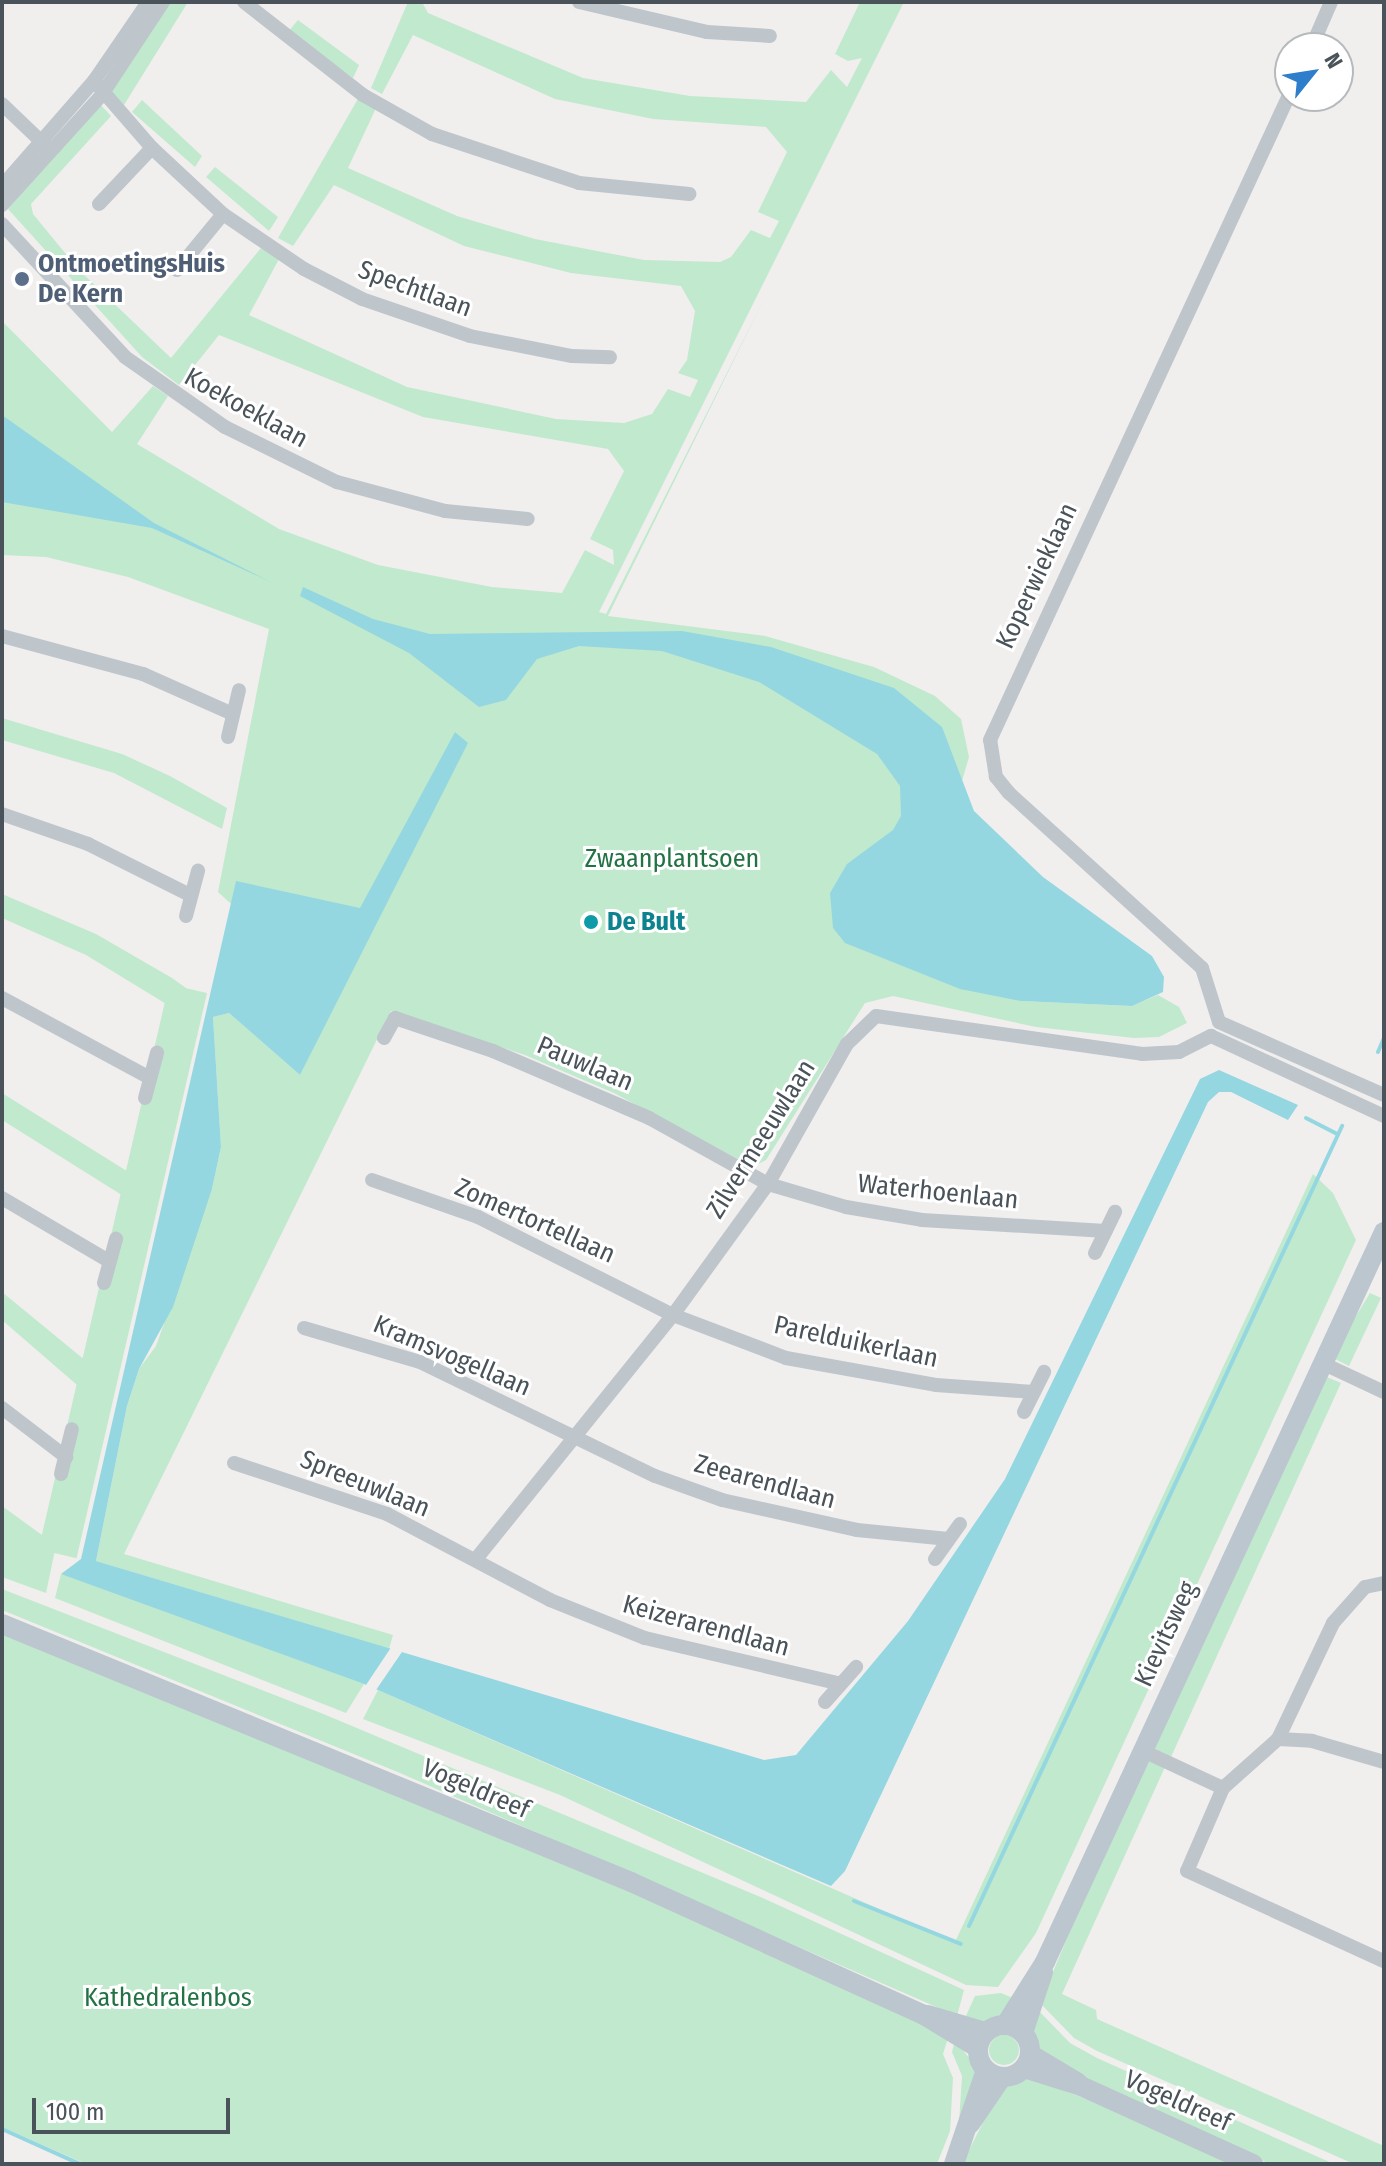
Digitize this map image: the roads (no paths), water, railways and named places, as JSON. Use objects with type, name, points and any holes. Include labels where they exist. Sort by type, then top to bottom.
[{"type":"main road","name":"Kievitsweg","points":[[1015,2028],[1381,1237]]},
{"type":"main road","name":"Vogeldreef","points":[[2,1624],[616,1876],[981,2040]]},
{"type":"main road","points":[[954,2164],[994,2074],[1027,2061],[1015,2028],[981,2040],[994,2074]]},
{"type":"main road","name":"Vogeldreef","points":[[1027,2061],[1253,2164]]},
{"type":"street","points":[[131,2],[148,12]]},
{"type":"street","points":[[2,205],[148,12],[163,2]]},
{"type":"street","points":[[244,2],[310,58],[432,134],[579,183],[689,194]]},
{"type":"street","points":[[579,2],[707,32],[770,36]]},
{"type":"street","points":[[1318,32],[1331,2]]},
{"type":"street","points":[[2,186],[101,96],[148,12]]},
{"type":"street","name":"Spechtlaan","points":[[94,81],[101,96],[223,214],[304,269],[374,303],[510,346],[610,357]]},
{"type":"street","points":[[2,104],[46,147]]},
{"type":"street","name":"Koperwieklaan","points":[[1215,1029],[1202,968],[1009,793],[993,769],[990,740],[1281,112]]},
{"type":"street","points":[[99,204],[152,148]]},
{"type":"street","points":[[177,270],[223,214]]},
{"type":"street","name":"Koekoeklaan","points":[[2,224],[125,357],[225,427],[337,482],[445,511],[528,519]]},
{"type":"street","points":[[2,636],[143,674],[233,714]]},
{"type":"street","points":[[228,737],[239,690]]},
{"type":"street","points":[[2,814],[88,844],[190,895]]},
{"type":"street","points":[[186,916],[198,871]]},
{"type":"street","points":[[2,998],[150,1078]]},
{"type":"street","name":"Zilvermeeuwlaan","points":[[476,1559],[577,1440],[673,1315],[768,1184],[847,1044],[876,1016],[1142,1054],[1179,1052],[1215,1029]]},
{"type":"street","name":"Pauwlaan","points":[[384,1038],[395,1018],[493,1051],[649,1118],[768,1184]]},
{"type":"street","points":[[1215,1029],[1384,1095]]},
{"type":"street","points":[[1215,1029],[1384,1116]]},
{"type":"street","points":[[145,1098],[157,1053]]},
{"type":"street","name":"Zomertortellaan","points":[[372,1180],[478,1217],[673,1315]]},
{"type":"street","name":"Waterhoenlaan","points":[[768,1184],[846,1207],[922,1220],[1106,1231]]},
{"type":"street","points":[[2,1198],[109,1261]]},
{"type":"street","points":[[1095,1253],[1115,1212]]},
{"type":"street","points":[[104,1283],[116,1239]]},
{"type":"street","name":"Parelduikerlaan","points":[[673,1315],[786,1358],[936,1385],[1034,1392]]},
{"type":"street","name":"Kramsvogellaan","points":[[304,1328],[420,1362],[577,1440]]},
{"type":"street","points":[[1322,1363],[1384,1392]]},
{"type":"street","points":[[1024,1412],[1044,1372]]},
{"type":"street","points":[[2,1408],[66,1457]]},
{"type":"street","points":[[61,1474],[72,1429]]},
{"type":"street","name":"Zeearendlaan","points":[[577,1440],[655,1476],[785,1517],[949,1539]]},
{"type":"street","name":"Spreeuwlaan","points":[[234,1463],[337,1494],[476,1559]]},
{"type":"street","points":[[935,1559],[960,1524]]},
{"type":"street","name":"Keizerarendlaan","points":[[476,1559],[550,1600],[645,1638],[841,1684]]},
{"type":"street","points":[[1384,1583],[1365,1587],[1333,1623],[1278,1739],[1223,1788],[1187,1871],[1384,1961]]},
{"type":"street","points":[[825,1702],[856,1667]]},
{"type":"street","points":[[1278,1739],[1312,1741],[1384,1762]]},
{"type":"street","points":[[1141,1750],[1223,1788]]},
{"type":"water","points":[[2,415],[154,523],[273,583],[152,528],[2,502]]},
{"type":"water","points":[[303,587],[373,619],[430,634],[682,631],[771,647],[894,688],[942,727],[974,811],[1043,877],[1152,956],[1164,977],[1163,992],[1132,1006],[1021,1001],[960,989],[845,943],[833,928],[830,893],[847,864],[893,830],[901,816],[900,786],[877,754],[759,682],[662,651],[579,646],[537,659],[506,700],[479,707],[409,653],[300,596]]},
{"type":"water","points":[[455,732],[468,743],[300,1075],[229,1013],[213,1017],[221,1147],[212,1189],[173,1307],[139,1369],[127,1406],[96,1561],[764,1760],[796,1755],[908,1621],[1005,1479],[1200,1079],[1219,1070],[1298,1105],[1288,1120],[1231,1092],[1219,1092],[1208,1102],[845,1871],[831,1886],[364,1684],[61,1574],[81,1559],[236,881],[360,908]]},
{"type":"waterway","points":[[1378,1052],[1384,1038]]},
{"type":"waterway","points":[[1306,1118],[1336,1133]]},
{"type":"waterway","points":[[969,1926],[1342,1126]]},
{"type":"waterway","points":[[854,1901],[961,1944]]},
{"type":"waterway","points":[[2,2129],[80,2164]]},
{"type":"place","name":"OntmoetingsHuis De Kern","points":[[22,279]]},
{"type":"place","name":"De Bult","points":[[591,922]]},
{"type":"park label","name":"Zwaanplantsoen","points":[[672,859]]},
{"type":"park label","name":"Kathedralenbos","points":[[168,1998]]}]
